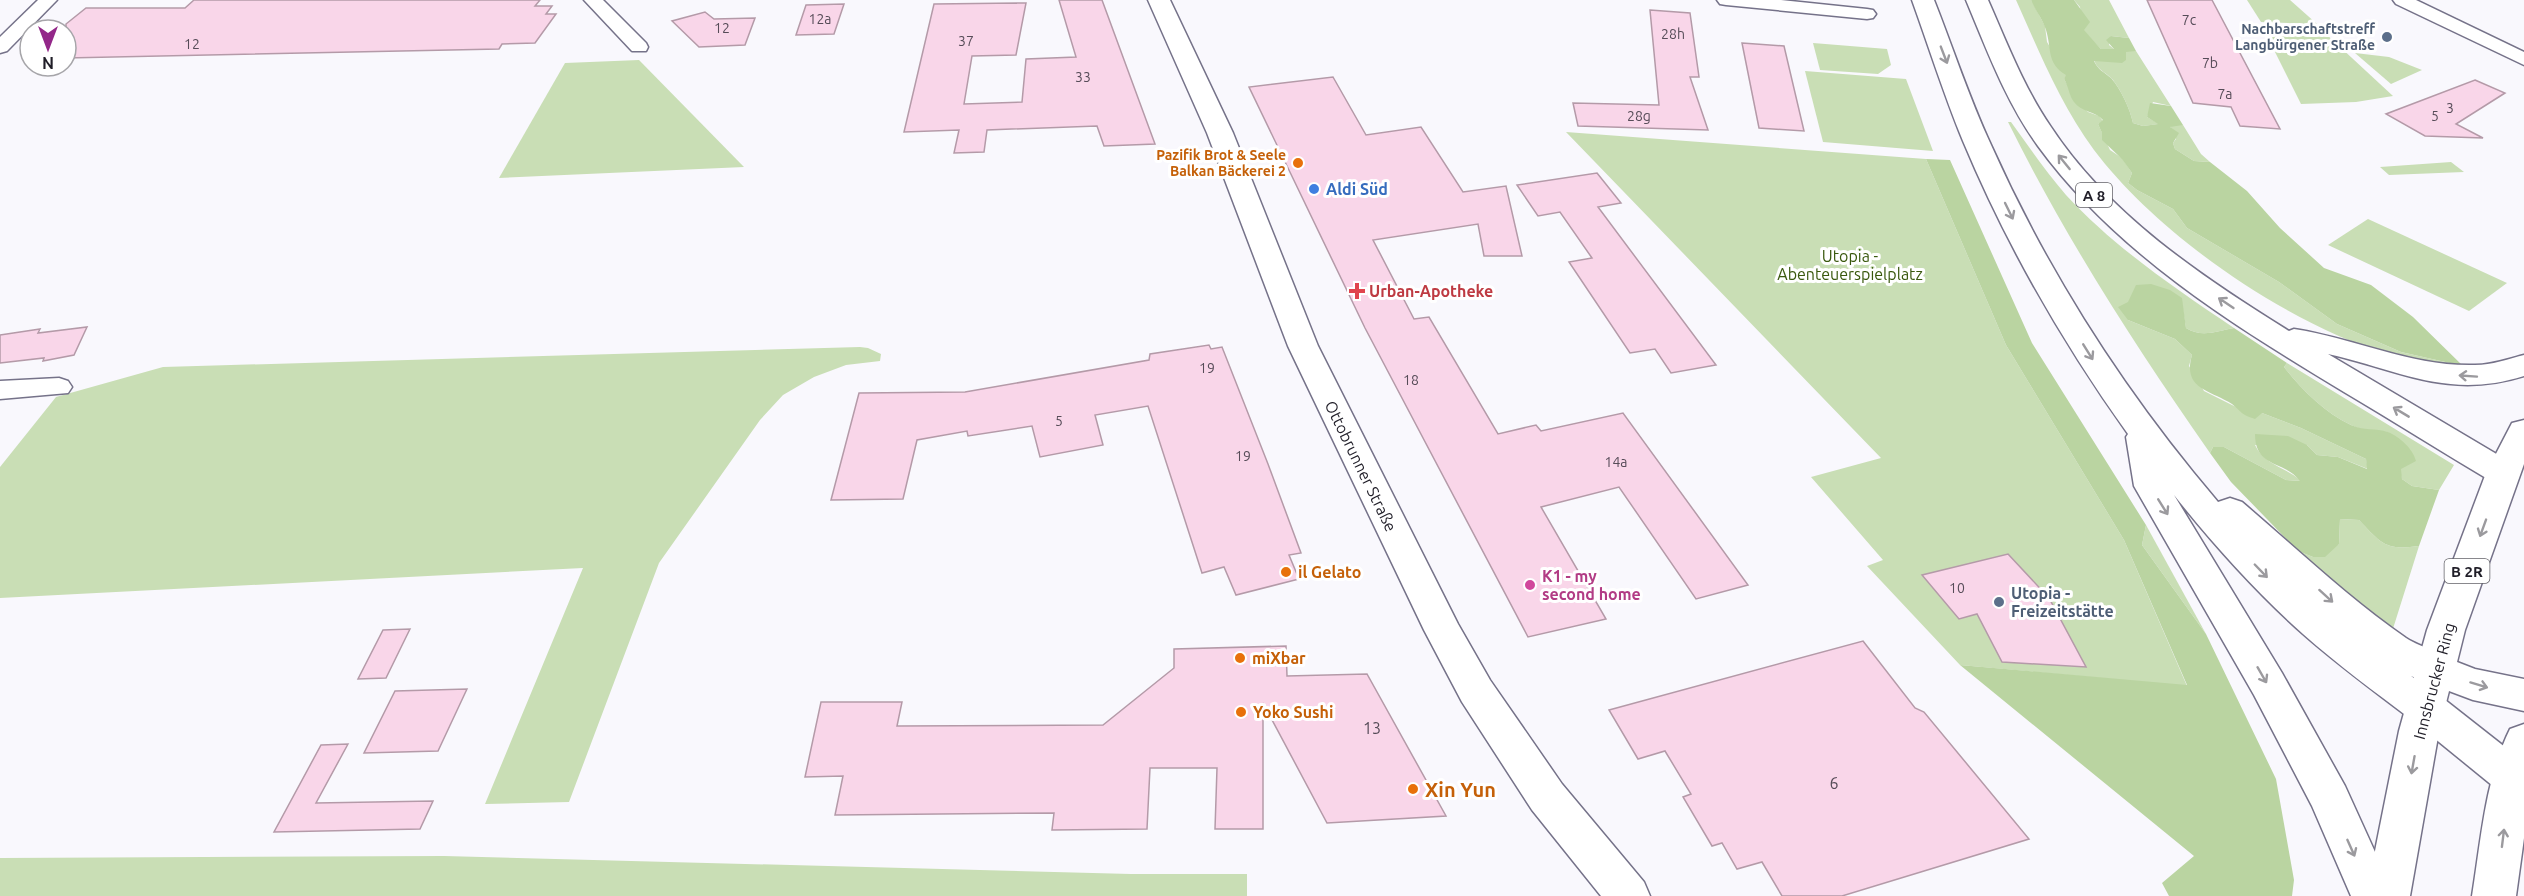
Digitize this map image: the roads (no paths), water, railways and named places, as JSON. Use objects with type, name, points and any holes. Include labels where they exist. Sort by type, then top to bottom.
[{"type":"main road","name":"Ottobrunner Straße","points":[[1159,0],[1220,133],[1303,346],[1443,630],[1476,692],[1547,797],[1628,896]]},
{"type":"main road","points":[[1923,0],[1984,158],[2021,237],[2089,354],[2141,432],[2196,500],[2270,581],[2360,659],[2431,689],[2521,769],[2508,803],[2494,896]]},
{"type":"main road","name":"A 8","points":[[1977,0],[2028,110],[2047,141],[2104,206],[2170,263],[2275,336],[2514,479]]},
{"type":"main road","points":[[2275,336],[2334,346],[2400,366],[2448,375],[2483,377],[2502,374],[2524,365]]},
{"type":"main road","name":"B 2R","points":[[2514,479],[2524,431]]},
{"type":"main road","points":[[2141,432],[2151,486],[2268,684],[2330,800],[2373,896]]},
{"type":"main road","name":"Innsbrucker Ring","points":[[2388,896],[2419,730],[2446,630],[2514,479]]},
{"type":"main road","points":[[2431,689],[2483,687],[2524,695]]},
{"type":"street","points":[[0,47],[48,0]]},
{"type":"street","points":[[593,0],[639,47]]},
{"type":"street","points":[[1726,0],[1867,14]]},
{"type":"street","points":[[2402,0],[2524,59]]},
{"type":"street","points":[[0,390],[59,387]]},
{"type":"place","name":"Nachbarschaftstreff Langbürgener Straße","points":[[2387,37]]},
{"type":"place","name":"Pazifik Brot & Seele Balkan Bäckerei 2","points":[[1298,163]]},
{"type":"place","name":"Aldi Süd","points":[[1314,189]]},
{"type":"place","name":"Urban-Apotheke","points":[[1357,291]]},
{"type":"place","name":"il Gelato","points":[[1286,572]]},
{"type":"place","name":"K1 - my second home","points":[[1530,585]]},
{"type":"place","name":"Utopia - Freizeitstätte","points":[[1999,602]]},
{"type":"place","name":"miXbar","points":[[1240,658]]},
{"type":"place","name":"Yoko Sushi","points":[[1241,712]]},
{"type":"place","name":"Xin Yun","points":[[1413,789]]},
{"type":"park label","name":"Utopia - Abenteuerspielplatz","points":[[1850,265]]}]
